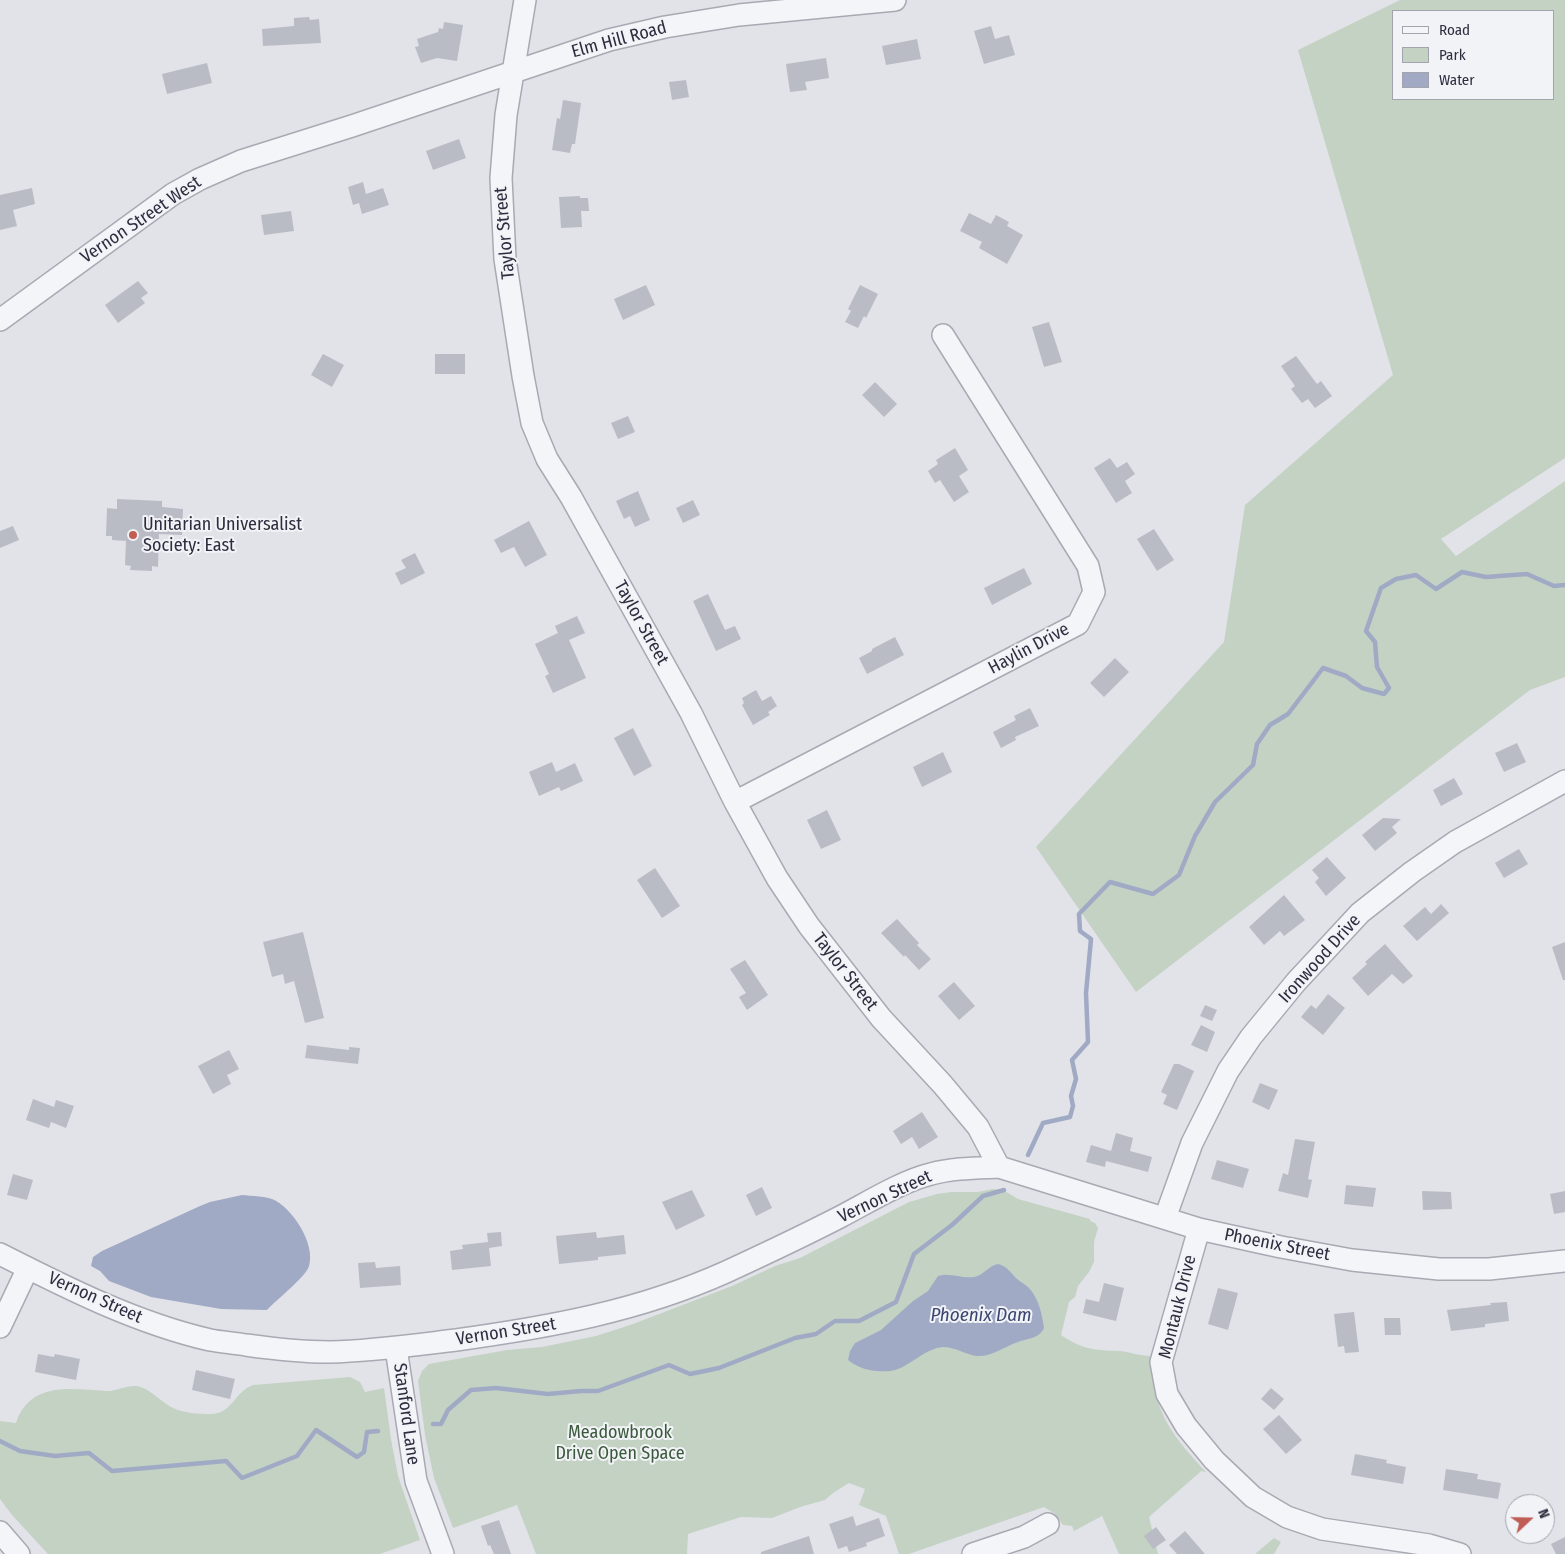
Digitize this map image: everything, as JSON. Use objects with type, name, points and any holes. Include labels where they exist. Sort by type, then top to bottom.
[{"type":"street","name":"Taylor Street","points":[[525,0],[506,115],[501,178],[505,259],[532,423],[547,459],[576,506],[691,713],[735,802],[777,878],[809,926],[881,1018],[943,1085],[978,1127],[999,1167]]},
{"type":"street","name":"Elm Hill Road","points":[[352,126],[609,40],[665,26],[739,15],[895,0]]},
{"type":"street","name":"Vernon Street West","points":[[0,320],[173,194],[200,178],[240,161],[352,126]]},
{"type":"street","name":"Haylin Drive","points":[[735,802],[1078,624],[1094,592],[1088,566],[943,334]]},
{"type":"street","name":"Ironwood Drive","points":[[1165,1218],[1192,1143],[1228,1071],[1251,1037],[1296,982],[1360,913],[1412,872],[1454,842],[1565,781]]},
{"type":"street","name":"Phoenix Street","points":[[999,1167],[1199,1229],[1352,1260],[1439,1269],[1489,1269],[1565,1261]]},
{"type":"street","name":"Vernon Street","points":[[0,1254],[118,1310],[166,1328],[211,1340],[275,1349],[328,1352],[396,1348],[544,1327],[606,1314],[668,1295],[722,1274],[804,1236],[894,1189],[928,1174],[950,1170],[999,1167]]},
{"type":"street","name":"Montauk Drive","points":[[1199,1229],[1161,1362],[1167,1394],[1186,1426],[1214,1460],[1253,1497],[1287,1517],[1322,1529],[1429,1545],[1460,1554]]},
{"type":"street","points":[[0,1327],[28,1268]]},
{"type":"street","name":"Stanford Lane","points":[[396,1348],[416,1481],[443,1554]]},
{"type":"street","points":[[973,1554],[1027,1546],[1048,1524]]},
{"type":"street","points":[[0,1532],[19,1554]]},
{"type":"green space","points":[[1400,0],[1565,0],[1565,458],[1441,539],[1456,556],[1565,481],[1565,677],[1530,690],[1136,992],[1036,847],[1224,642],[1245,505],[1393,375],[1298,50]]},
{"type":"green space","name":"Meadowbrook Drive Open Space","points":[[993,1189],[1003,1190],[1018,1199],[1090,1219],[1098,1228],[1094,1242],[1094,1262],[1078,1286],[1075,1297],[1069,1302],[1061,1335],[1076,1344],[1089,1348],[1150,1356],[1159,1406],[1169,1427],[1190,1455],[1206,1472],[1201,1471],[1149,1517],[1158,1554],[1119,1554],[1102,1516],[1074,1531],[1072,1526],[1063,1525],[1054,1513],[1044,1507],[909,1554],[899,1554],[886,1516],[859,1505],[865,1489],[849,1483],[825,1500],[772,1518],[741,1517],[688,1534],[687,1554],[536,1554],[517,1505],[453,1528],[434,1478],[425,1435],[418,1381],[422,1371],[429,1364],[507,1350],[542,1347],[596,1336],[633,1324],[732,1286],[775,1266],[800,1258],[909,1202],[937,1194],[978,1192]]},
{"type":"green space","points":[[350,1377],[360,1382],[365,1392],[384,1388],[398,1476],[420,1540],[380,1554],[48,1554],[0,1499],[0,1421],[16,1423],[22,1409],[41,1394],[53,1390],[107,1391],[137,1386],[147,1390],[177,1410],[211,1414],[218,1413],[229,1407],[241,1392],[253,1385]]},
{"type":"green space","points":[[1274,1538],[1281,1542],[1274,1554],[1255,1554]]},
{"type":"water","points":[[242,1195],[269,1198],[280,1203],[301,1227],[309,1247],[310,1257],[307,1271],[267,1310],[221,1309],[151,1297],[109,1281],[100,1271],[91,1266],[93,1257],[102,1251],[210,1202]]},
{"type":"water","name":"Phoenix Dam","points":[[998,1264],[1004,1266],[1029,1288],[1038,1302],[1044,1328],[1036,1336],[982,1356],[972,1355],[947,1347],[936,1348],[901,1368],[890,1371],[865,1369],[848,1360],[850,1351],[855,1343],[881,1330],[913,1301],[928,1291],[938,1276],[974,1277]]},
{"type":"building","points":[[309,17],[310,20],[319,19],[321,43],[263,46],[262,29],[294,26],[294,18]]},
{"type":"building","points":[[444,22],[463,25],[457,61],[437,58],[421,63],[415,47],[419,46],[417,39],[438,32],[439,28],[443,29]]},
{"type":"building","points":[[991,26],[995,39],[1009,35],[1015,55],[984,64],[974,31]]},
{"type":"building","points":[[917,39],[921,59],[886,65],[882,46]]},
{"type":"building","points":[[826,58],[829,78],[805,82],[807,90],[790,92],[786,64]]},
{"type":"building","points":[[207,63],[212,83],[167,94],[162,74]]},
{"type":"building","points":[[686,80],[689,97],[672,100],[669,82]]},
{"type":"building","points":[[563,100],[581,103],[575,144],[572,144],[570,153],[552,150],[557,118],[560,119]]},
{"type":"building","points":[[459,139],[466,158],[433,170],[426,151]]},
{"type":"building","points":[[363,182],[366,194],[383,188],[389,205],[362,214],[359,203],[353,205],[348,187]]},
{"type":"building","points":[[32,188],[35,204],[13,210],[17,226],[0,230],[0,195]]},
{"type":"building","points":[[580,196],[580,198],[588,198],[589,211],[581,211],[582,227],[561,228],[559,197]]},
{"type":"building","points":[[291,211],[294,231],[264,235],[261,215]]},
{"type":"building","points":[[969,213],[991,224],[996,215],[1009,222],[1007,226],[1023,235],[1007,264],[979,248],[982,242],[960,231]]},
{"type":"building","points":[[138,281],[148,293],[141,298],[145,303],[118,323],[105,305]]},
{"type":"building","points":[[646,285],[655,305],[623,320],[614,299]]},
{"type":"building","points":[[860,285],[878,294],[866,318],[864,316],[858,328],[845,322],[851,311],[848,309]]},
{"type":"building","points":[[1049,322],[1062,362],[1044,367],[1032,327]]},
{"type":"building","points":[[323,354],[344,365],[332,387],[311,375]]},
{"type":"building","points":[[435,354],[465,354],[465,374],[435,374]]},
{"type":"building","points":[[1296,356],[1317,384],[1321,381],[1332,396],[1315,408],[1308,399],[1302,403],[1291,389],[1295,386],[1281,366]]},
{"type":"building","points":[[875,382],[897,404],[884,417],[862,395]]},
{"type":"building","points":[[628,416],[635,432],[618,439],[611,423]]},
{"type":"building","points":[[955,448],[968,470],[959,476],[969,492],[954,502],[940,480],[935,483],[928,471],[938,464],[936,460]]},
{"type":"building","points":[[1110,458],[1117,468],[1127,462],[1135,474],[1125,481],[1132,493],[1116,503],[1094,468]]},
{"type":"building","points":[[638,491],[650,520],[635,527],[630,516],[624,519],[616,501]]},
{"type":"building","name":"Unitarian Universalist Society: East","points":[[117,499],[162,501],[162,507],[183,509],[182,535],[159,534],[158,567],[152,566],[152,571],[130,570],[131,566],[125,565],[126,541],[112,540],[112,536],[106,536],[107,508],[117,509]]},
{"type":"building","points":[[693,500],[700,515],[683,523],[676,508]]},
{"type":"building","points":[[529,521],[547,555],[525,567],[514,547],[501,553],[494,540]]},
{"type":"building","points":[[13,526],[19,540],[0,548],[0,531]]},
{"type":"building","points":[[1154,529],[1174,560],[1157,571],[1137,539]]},
{"type":"building","points":[[415,553],[425,573],[401,585],[395,573],[406,568],[401,560]]},
{"type":"building","points":[[1024,568],[1032,584],[992,605],[984,588]]},
{"type":"building","points":[[708,594],[725,630],[735,626],[741,639],[716,651],[693,601]]},
{"type":"building","points":[[577,616],[585,633],[569,640],[586,678],[553,693],[545,676],[549,674],[535,644],[558,633],[555,626]]},
{"type":"building","points":[[895,637],[904,655],[867,674],[859,658]]},
{"type":"building","points":[[1115,658],[1129,672],[1104,697],[1090,683]]},
{"type":"building","points":[[756,690],[762,701],[771,696],[777,706],[768,712],[770,715],[753,725],[742,705],[744,703],[742,698]]},
{"type":"building","points":[[1030,708],[1039,726],[1015,737],[1016,740],[1001,748],[993,732],[1016,720],[1014,716]]},
{"type":"building","points":[[633,728],[652,766],[634,776],[614,738]]},
{"type":"building","points":[[1517,743],[1526,762],[1504,772],[1495,753]]},
{"type":"building","points":[[943,752],[952,772],[922,787],[913,767]]},
{"type":"building","points":[[552,762],[556,772],[575,763],[583,781],[561,791],[559,787],[539,796],[529,772]]},
{"type":"building","points":[[1454,778],[1463,794],[1441,806],[1433,790]]},
{"type":"building","points":[[827,810],[841,840],[821,849],[807,820]]},
{"type":"building","points":[[1383,818],[1401,819],[1392,827],[1397,833],[1375,851],[1362,835]]},
{"type":"building","points":[[1519,849],[1528,864],[1504,878],[1495,863]]},
{"type":"building","points":[[1327,857],[1346,878],[1326,896],[1315,882],[1319,878],[1312,870]]},
{"type":"building","points":[[655,868],[680,906],[662,918],[637,880]]},
{"type":"building","points":[[1284,895],[1305,920],[1284,936],[1280,931],[1264,945],[1249,927]]},
{"type":"building","points":[[1441,904],[1449,913],[1417,941],[1403,926],[1425,907],[1431,914]]},
{"type":"building","points":[[897,919],[919,943],[917,945],[931,959],[919,970],[881,933]]},
{"type":"building","points":[[303,932],[324,1018],[305,1023],[294,981],[285,984],[283,974],[272,977],[263,942]]},
{"type":"building","points":[[1565,942],[1565,980],[1563,980],[1552,947]]},
{"type":"building","points":[[1385,944],[1413,976],[1403,984],[1392,974],[1368,996],[1352,978],[1367,964],[1365,962]]},
{"type":"building","points":[[745,960],[768,995],[747,1010],[739,997],[746,993],[730,969]]},
{"type":"building","points":[[954,982],[975,1006],[959,1020],[938,996]]},
{"type":"building","points":[[1328,994],[1345,1008],[1323,1035],[1301,1017],[1311,1005],[1316,1009]]},
{"type":"building","points":[[1205,1005],[1217,1010],[1212,1021],[1200,1016]]},
{"type":"building","points":[[1201,1025],[1215,1032],[1207,1052],[1191,1045]]},
{"type":"building","points":[[307,1045],[349,1050],[349,1047],[360,1048],[358,1064],[305,1058]]},
{"type":"building","points":[[229,1050],[239,1069],[227,1075],[231,1084],[213,1094],[198,1066]]},
{"type":"building","points":[[1174,1064],[1179,1064],[1194,1071],[1177,1110],[1163,1104],[1167,1095],[1161,1092]]},
{"type":"building","points":[[1260,1083],[1278,1090],[1269,1110],[1252,1102]]},
{"type":"building","points":[[33,1099],[54,1107],[56,1100],[74,1106],[66,1128],[51,1122],[49,1128],[26,1120]]},
{"type":"building","points":[[922,1112],[938,1137],[919,1149],[912,1137],[901,1144],[893,1131]]},
{"type":"building","points":[[1116,1133],[1133,1138],[1130,1151],[1152,1157],[1148,1172],[1106,1161],[1105,1167],[1086,1162],[1091,1145],[1111,1151]]},
{"type":"building","points":[[1295,1139],[1315,1142],[1308,1179],[1312,1180],[1308,1198],[1278,1191],[1283,1173],[1288,1175]]},
{"type":"building","points":[[1217,1160],[1249,1169],[1243,1188],[1211,1179]]},
{"type":"building","points":[[13,1174],[33,1180],[27,1200],[7,1195]]},
{"type":"building","points":[[1346,1185],[1376,1188],[1373,1207],[1344,1204]]},
{"type":"building","points":[[762,1187],[772,1208],[756,1216],[746,1195]]},
{"type":"building","points":[[692,1190],[705,1216],[676,1230],[662,1202]]},
{"type":"building","points":[[1422,1191],[1451,1192],[1452,1209],[1423,1210]]},
{"type":"building","points":[[1565,1191],[1565,1212],[1554,1214],[1550,1194]]},
{"type":"building","points":[[501,1232],[502,1246],[489,1248],[491,1266],[452,1270],[450,1251],[463,1249],[462,1245],[488,1242],[487,1233]]},
{"type":"building","points":[[596,1232],[597,1238],[624,1235],[626,1254],[598,1257],[598,1260],[559,1264],[556,1236]]},
{"type":"building","points":[[375,1262],[376,1268],[400,1266],[401,1285],[360,1288],[358,1263]]},
{"type":"building","points":[[1104,1283],[1124,1288],[1116,1321],[1083,1313],[1086,1299],[1099,1302]]},
{"type":"building","points":[[1218,1288],[1238,1293],[1228,1330],[1208,1324]]},
{"type":"building","points":[[1507,1302],[1509,1321],[1485,1324],[1485,1327],[1451,1331],[1447,1310]]},
{"type":"building","points":[[1354,1312],[1359,1352],[1345,1353],[1344,1346],[1338,1347],[1334,1314]]},
{"type":"building","points":[[1384,1318],[1400,1318],[1401,1335],[1385,1335]]},
{"type":"building","points":[[38,1354],[54,1357],[55,1354],[80,1359],[76,1380],[35,1372]]},
{"type":"building","points":[[196,1370],[235,1379],[230,1399],[192,1390]]},
{"type":"building","points":[[1271,1388],[1284,1399],[1274,1410],[1261,1399]]},
{"type":"building","points":[[1279,1415],[1302,1440],[1286,1454],[1263,1429]]},
{"type":"building","points":[[1355,1454],[1387,1460],[1386,1463],[1406,1467],[1403,1484],[1351,1475]]},
{"type":"building","points":[[1446,1469],[1478,1474],[1477,1479],[1501,1483],[1498,1499],[1443,1490]]},
{"type":"building","points":[[853,1516],[856,1526],[879,1518],[885,1536],[866,1543],[867,1546],[849,1552],[847,1546],[838,1549],[829,1524]]},
{"type":"building","points":[[499,1520],[511,1554],[494,1554],[490,1545],[488,1546],[481,1526]]},
{"type":"building","points":[[1156,1527],[1166,1540],[1153,1549],[1144,1536]]},
{"type":"building","points":[[1185,1531],[1205,1554],[1177,1554],[1169,1545]]},
{"type":"building","points":[[809,1536],[814,1554],[761,1554],[761,1552]]},
{"type":"building","points":[[1565,1537],[1565,1554],[1556,1554],[1551,1544],[1555,1544],[1555,1542]]},
{"type":"waterway","points":[[1028,1155],[1043,1123],[1070,1117],[1073,1106],[1071,1096],[1076,1079],[1072,1060],[1088,1042],[1086,993],[1091,939],[1080,931],[1079,914],[1110,882],[1153,894],[1179,875],[1195,836],[1215,802],[1253,765],[1257,744],[1270,725],[1288,714],[1323,668],[1346,676],[1362,688],[1384,694],[1389,688],[1377,667],[1375,642],[1366,631],[1381,588],[1396,579],[1416,575],[1436,589],[1462,572],[1486,577],[1527,574],[1554,586],[1565,585]]},
{"type":"waterway","points":[[433,1424],[441,1424],[448,1410],[471,1390],[496,1388],[548,1394],[598,1391],[669,1365],[690,1374],[719,1368],[795,1338],[816,1334],[835,1321],[859,1321],[896,1302],[914,1254],[952,1225],[983,1196],[1004,1190]]},
{"type":"waterway","points":[[0,1441],[20,1451],[55,1456],[89,1453],[112,1471],[226,1461],[242,1478],[297,1456],[316,1430],[357,1457],[364,1452],[367,1432],[378,1431]]},
{"type":"place","name":"Unitarian Universalist Society: East","points":[[133,535]]}]
